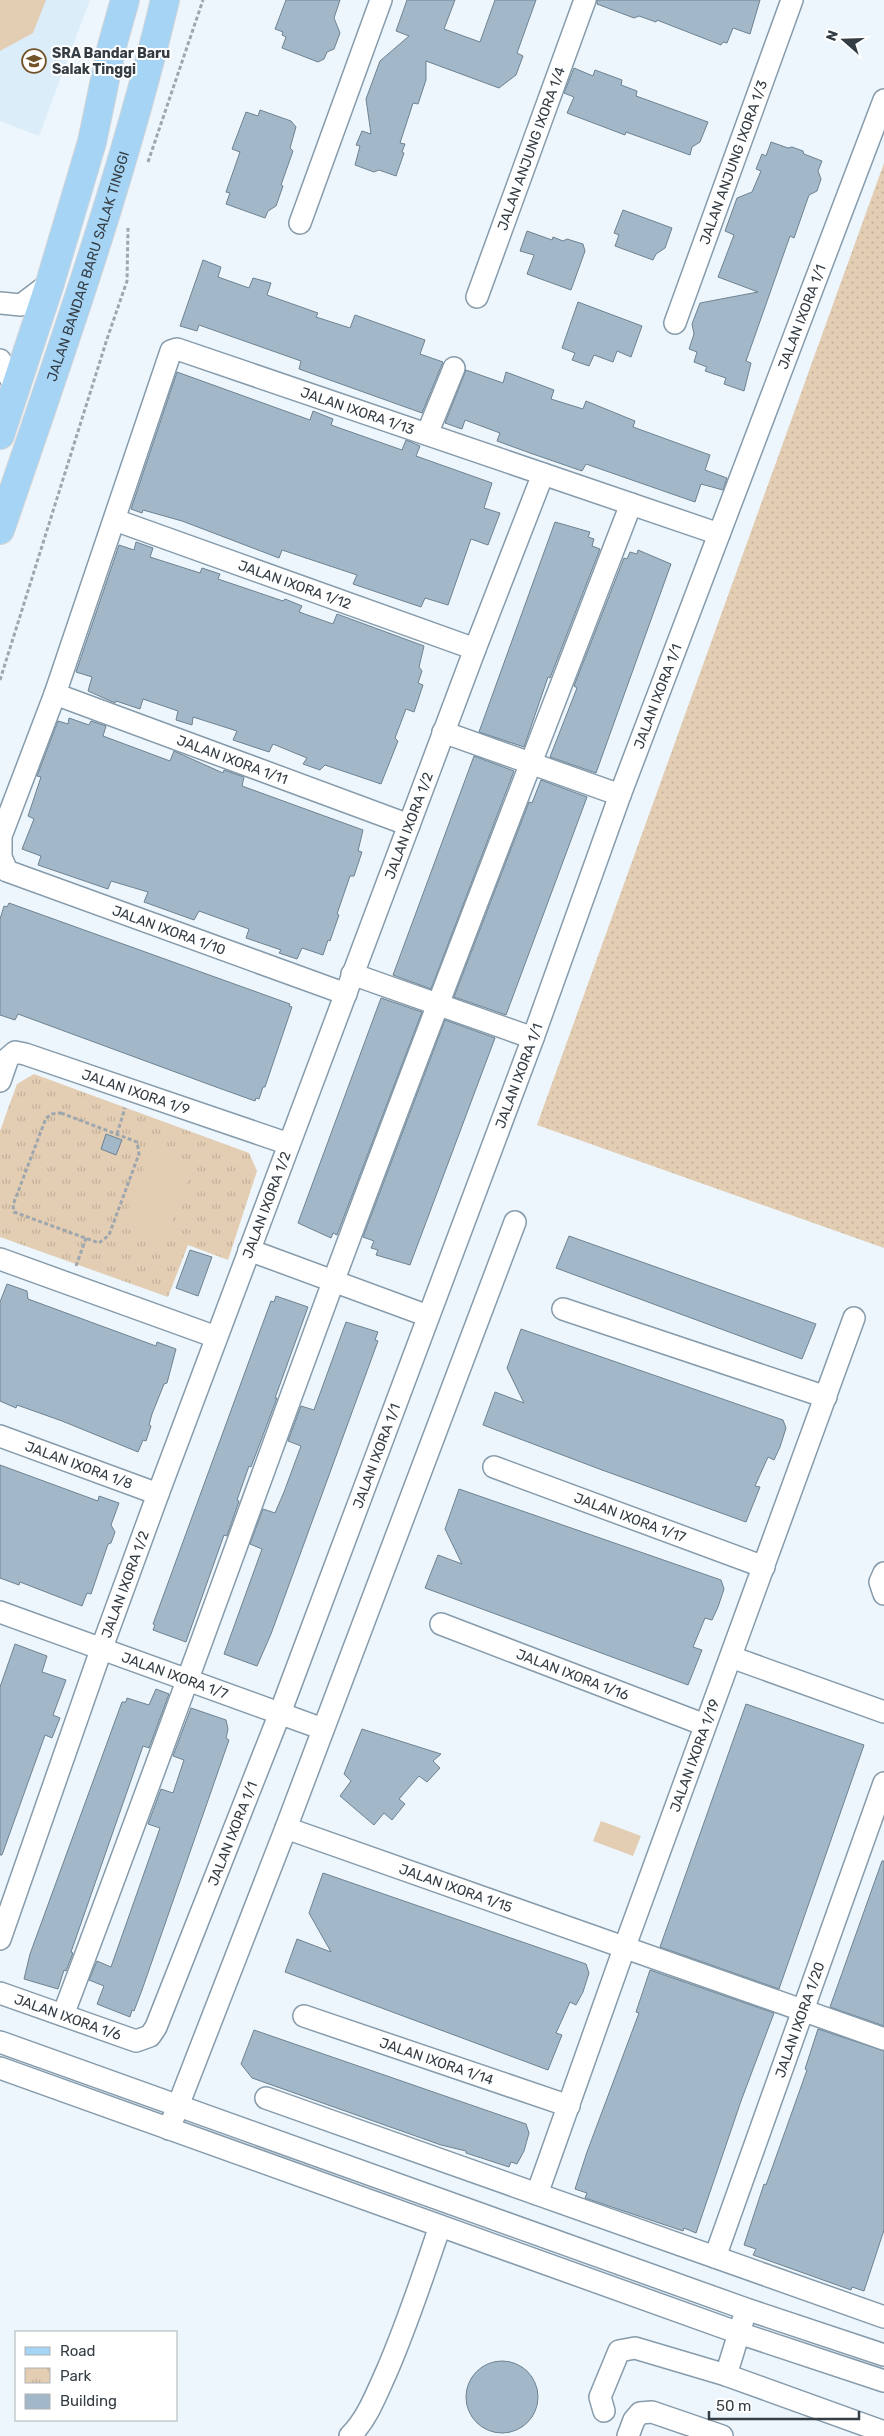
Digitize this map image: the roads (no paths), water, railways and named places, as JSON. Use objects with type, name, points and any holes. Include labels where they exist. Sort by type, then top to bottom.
[{"type":"main road","points":[[0,435],[50,283],[92,142],[112,46],[125,0]]},
{"type":"main road","name":"JALAN BANDAR BARU SALAK TINGGI","points":[[0,530],[107,215],[147,76],[165,0]]},
{"type":"street","points":[[300,223],[381,0]]},
{"type":"street","name":"JALAN ANJUNG IXORA 1/4","points":[[477,297],[585,0]]},
{"type":"street","name":"JALAN ANJUNG IXORA 1/3","points":[[675,323],[792,0]]},
{"type":"street","name":"JALAN IXORA 1/1","points":[[136,2041],[150,2036],[156,2027],[280,1713],[533,1038],[620,795],[884,100]]},
{"type":"street","points":[[0,303],[21,305],[50,283]]},
{"type":"street","name":"JALAN IXORA 1/13","points":[[115,520],[171,351],[177,349],[719,534]]},
{"type":"street","points":[[0,360],[16,388]]},
{"type":"street","points":[[427,434],[454,368]]},
{"type":"street","name":"JALAN IXORA 1/2","points":[[0,1939],[101,1650],[216,1337],[443,732],[543,474]]},
{"type":"street","points":[[63,2015],[189,1681],[333,1282],[437,1004],[631,504]]},
{"type":"street","points":[[1,857],[1,836],[55,694],[115,520]]},
{"type":"street","name":"JALAN IXORA 1/12","points":[[115,520],[475,649]]},
{"type":"street","name":"JALAN IXORA 1/11","points":[[55,694],[409,824]]},
{"type":"street","points":[[443,732],[620,795]]},
{"type":"street","name":"JALAN IXORA 1/10","points":[[1,857],[7,871],[349,984],[437,1004],[533,1038]]},
{"type":"street","name":"JALAN IXORA 1/9","points":[[0,1081],[8,1058],[15,1052],[25,1054],[289,1144]]},
{"type":"street","points":[[170,2129],[515,1222]]},
{"type":"street","points":[[249,1250],[428,1316]]},
{"type":"street","points":[[0,1260],[70,1283],[216,1337]]},
{"type":"street","points":[[564,1308],[826,1397]]},
{"type":"street","name":"JALAN IXORA 1/19","points":[[537,2194],[625,1946],[854,1318]]},
{"type":"street","name":"JALAN IXORA 1/8","points":[[0,1436],[158,1494]]},
{"type":"street","name":"JALAN IXORA 1/17","points":[[494,1467],[764,1567]]},
{"type":"street","points":[[884,1573],[880,1582],[884,1594]]},
{"type":"street","name":"JALAN IXORA 1/7","points":[[0,1612],[101,1650],[323,1728]]},
{"type":"street","name":"JALAN IXORA 1/16","points":[[441,1624],[705,1725]]},
{"type":"street","points":[[731,1658],[884,1712]]},
{"type":"street","name":"JALAN IXORA 1/20","points":[[715,2257],[884,1783]]},
{"type":"street","name":"JALAN IXORA 1/15","points":[[286,1828],[625,1946],[884,2039]]},
{"type":"street","name":"JALAN IXORA 1/6","points":[[0,1993],[136,2041]]},
{"type":"street","name":"JALAN IXORA 1/14","points":[[304,2016],[569,2106]]},
{"type":"street","points":[[0,2042],[746,2309],[884,2355]]},
{"type":"street","points":[[0,2068],[739,2333],[884,2382]]},
{"type":"street","points":[[266,2098],[715,2257],[883,2312]]},
{"type":"street","points":[[350,2436],[357,2429],[375,2398],[395,2352],[440,2226]]},
{"type":"street","points":[[726,2375],[746,2309]]},
{"type":"street","points":[[604,2411],[600,2397],[619,2351],[635,2348],[726,2375],[884,2432]]},
{"type":"street","points":[[628,2436],[634,2420],[640,2413],[652,2412],[722,2436]]},
{"type":"place","name":"SRA Bandar Baru Salak Tinggi","points":[[34,61]]}]
